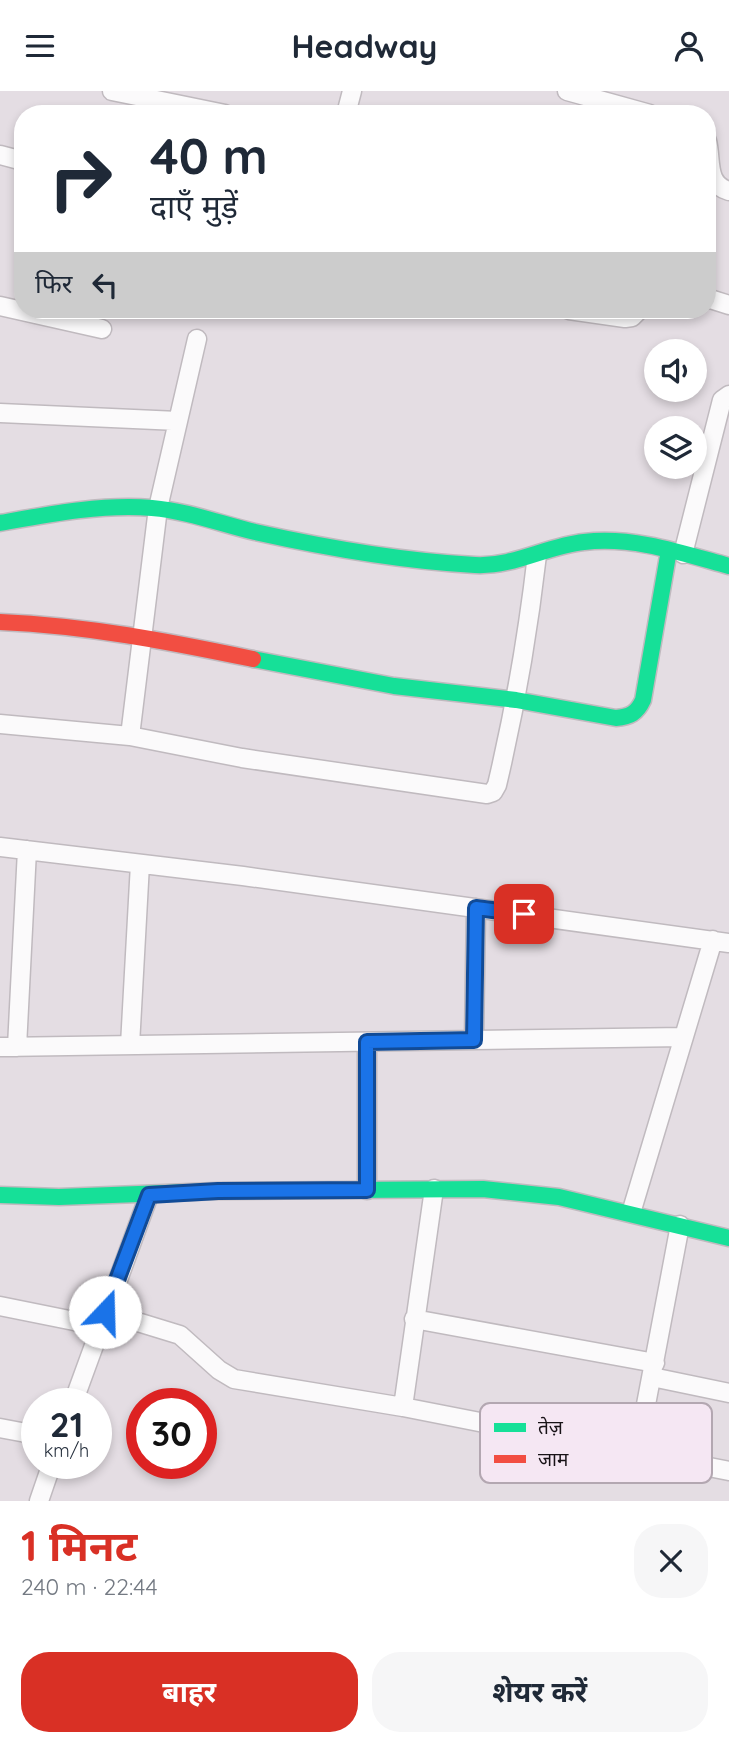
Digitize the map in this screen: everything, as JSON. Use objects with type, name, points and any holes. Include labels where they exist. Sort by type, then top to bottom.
[{"type":"street","points":[[112,91],[181,105]]},
{"type":"street","points":[[567,91],[601,105]]},
{"type":"street","points":[[58,319],[102,329]]},
{"type":"street","points":[[130,736],[158,508],[197,339]]},
{"type":"street","points":[[0,622],[62,625],[143,636],[357,680],[516,700],[617,718],[629,717],[638,712],[643,701],[676,552],[722,400],[729,395]]},
{"type":"street","points":[[0,414],[178,421]]},
{"type":"street","points":[[0,523],[113,507],[158,508],[256,532],[422,560],[479,566],[502,565],[581,542],[605,540],[642,544],[729,566]]},
{"type":"street","points":[[0,724],[130,736],[242,758],[487,794],[493,792],[497,785],[516,700],[537,555]]},
{"type":"street","points":[[0,847],[721,941],[684,1037],[631,1213]]},
{"type":"street","points":[[27,850],[8,1047],[684,1037]]},
{"type":"street","points":[[130,1045],[140,864]]},
{"type":"street","points":[[474,1040],[476,908]]},
{"type":"street","points":[[367,1042],[367,1190]]},
{"type":"street","points":[[403,1407],[434,1189]]},
{"type":"street","points":[[0,1195],[59,1197],[218,1191],[483,1189],[539,1194],[631,1213],[729,1238]]},
{"type":"street","points":[[78,1388],[149,1195]]},
{"type":"street","points":[[646,1403],[680,1225]]},
{"type":"street","points":[[0,1306],[102,1319],[180,1335],[219,1370],[234,1379],[480,1422]]},
{"type":"street","points":[[414,1319],[653,1370],[729,1393]]},
{"type":"street","points":[[0,1427],[21,1432]]},
{"type":"street","points":[[39,1501],[47,1479]]},
{"type":"traffic: fast","points":[[0,523],[95,509],[152,508],[309,543],[420,560],[489,565],[517,560],[570,544],[621,541],[675,551],[729,566]]},
{"type":"traffic: fast","points":[[253,659],[394,686],[516,700],[616,718],[625,717],[636,711],[643,700],[669,550]]},
{"type":"traffic: fast","points":[[0,1195],[59,1197],[218,1191],[483,1189],[559,1197],[729,1238]]},
{"type":"traffic: jam","points":[[0,622],[127,635],[253,659]]},
{"type":"route","points":[[105,1312],[149,1195],[218,1191],[367,1190],[367,1042],[474,1040],[476,908],[524,914]]}]
